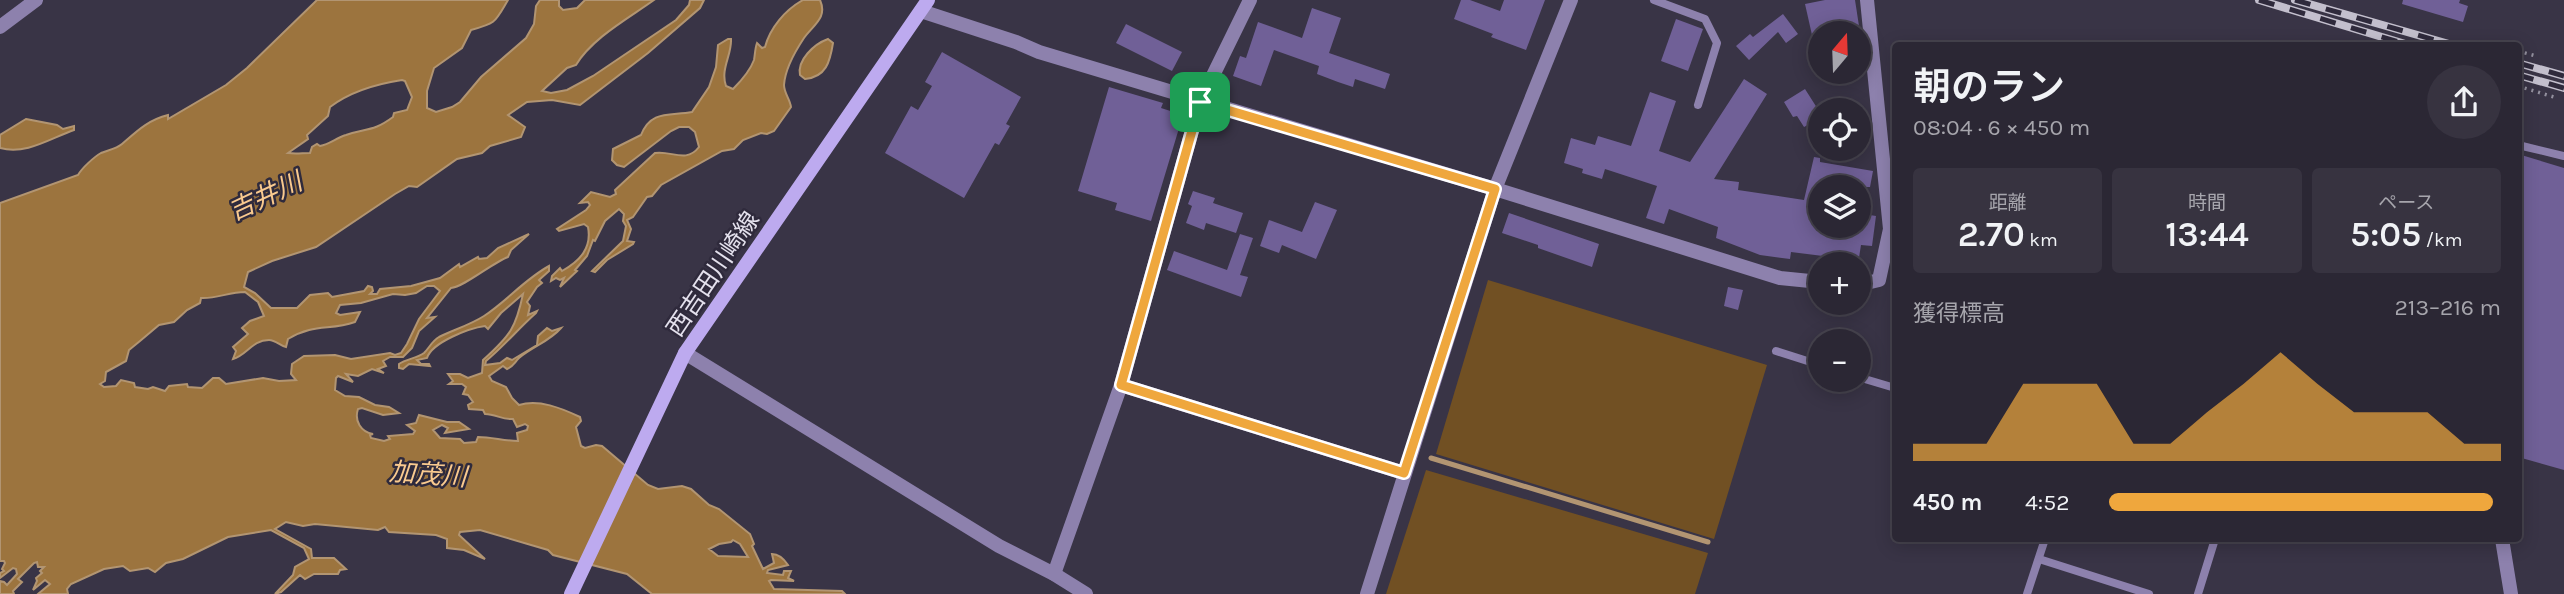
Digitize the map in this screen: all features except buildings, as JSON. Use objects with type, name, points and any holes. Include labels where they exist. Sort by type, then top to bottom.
[{"type":"main road","name":"西吉田川崎線","points":[[571,594],[685,353],[925,6]]},
{"type":"street","points":[[0,27],[36,0]]},
{"type":"street","points":[[1054,574],[1121,385],[1200,102],[1250,0]]},
{"type":"street","points":[[1367,594],[1495,189],[1571,0]]},
{"type":"street","points":[[1867,0],[1892,221]]},
{"type":"street","points":[[925,6],[1039,52],[1780,278],[1808,281]]},
{"type":"street","points":[[1871,282],[1879,280],[1892,234]]},
{"type":"street","points":[[685,353],[999,546],[1086,594]]},
{"type":"street","points":[[1121,385],[1404,473]]},
{"type":"street","points":[[2502,542],[2511,594]]},
{"type":"lane","points":[[1654,0],[1705,19],[1717,43],[1698,105]]},
{"type":"lane","points":[[2522,146],[2564,156]]},
{"type":"lane","points":[[1776,352],[1808,361]]},
{"type":"lane","points":[[1871,381],[1892,387]]},
{"type":"lane","points":[[2027,594],[2044,542]]},
{"type":"lane","points":[[2198,594],[2215,542]]},
{"type":"lane","points":[[2039,559],[2149,594]]},
{"type":"path","points":[[2522,52],[2536,56]]},
{"type":"path","points":[[2522,87],[2557,98]]},
{"type":"shaded area","points":[[1488,280],[1767,365],[1714,539],[1436,454]]},
{"type":"shaded area","points":[[1426,470],[1708,553],[1695,594],[1386,594]]},
{"type":"water","points":[[317,0],[508,0],[494,21],[471,30],[462,48],[434,68],[427,91],[427,108],[436,112],[460,102],[481,77],[526,38],[534,24],[536,6],[540,0],[559,0],[559,6],[563,10],[577,8],[585,0],[654,0],[601,37],[576,65],[567,68],[542,91],[551,93],[567,90],[593,76],[676,20],[690,0],[704,0],[700,8],[648,53],[580,105],[552,100],[527,102],[508,115],[525,127],[521,137],[490,146],[482,153],[457,159],[417,187],[409,186],[395,194],[316,247],[248,272],[244,287],[271,308],[297,308],[310,295],[328,293],[332,297],[364,291],[368,286],[372,287],[373,291],[370,294],[377,294],[380,289],[411,286],[440,278],[459,264],[460,267],[478,257],[487,258],[498,248],[529,234],[511,250],[508,257],[463,284],[451,288],[427,318],[435,317],[419,331],[412,348],[403,357],[390,357],[383,361],[386,366],[378,369],[384,373],[372,369],[358,376],[346,374],[353,382],[338,376],[336,378],[335,390],[345,396],[359,397],[399,413],[383,415],[358,409],[357,418],[362,428],[373,434],[370,435],[371,438],[384,441],[390,439],[388,436],[413,434],[415,431],[407,425],[416,423],[419,415],[459,422],[469,429],[445,433],[448,428],[442,425],[433,430],[440,438],[460,439],[464,443],[476,442],[478,437],[518,441],[517,433],[527,430],[528,426],[525,424],[517,427],[513,419],[485,414],[483,410],[469,409],[468,405],[473,402],[468,395],[463,394],[466,387],[462,384],[449,384],[453,381],[448,374],[460,374],[468,378],[482,373],[483,360],[500,344],[515,323],[523,294],[501,313],[488,329],[485,326],[478,327],[461,333],[436,347],[427,358],[417,360],[430,366],[409,364],[403,369],[399,368],[399,364],[421,355],[439,337],[484,316],[549,266],[549,271],[539,280],[542,283],[527,302],[530,306],[528,315],[537,311],[536,313],[485,365],[500,363],[507,358],[512,360],[537,345],[538,336],[547,328],[552,331],[561,328],[519,358],[511,367],[507,369],[503,366],[489,376],[492,381],[506,387],[519,405],[542,404],[580,417],[581,421],[576,427],[581,446],[602,446],[648,485],[658,489],[682,486],[691,489],[709,505],[719,509],[750,534],[754,544],[752,546],[763,569],[774,563],[772,554],[781,557],[788,565],[768,570],[767,573],[783,575],[784,571],[791,571],[788,578],[794,581],[769,581],[774,589],[842,591],[845,594],[652,594],[627,574],[553,555],[548,550],[480,530],[460,532],[459,535],[485,559],[464,550],[447,548],[447,539],[436,535],[389,532],[385,527],[378,530],[315,524],[303,526],[286,522],[275,529],[311,549],[312,558],[334,558],[346,569],[340,570],[338,574],[314,574],[305,579],[300,575],[275,594],[293,575],[295,567],[309,559],[304,548],[271,530],[228,537],[183,559],[166,563],[155,572],[148,568],[130,571],[123,566],[104,569],[71,584],[67,589],[68,594],[38,594],[50,584],[45,580],[33,590],[36,578],[44,567],[38,567],[37,562],[18,579],[22,582],[13,591],[14,594],[0,594],[0,581],[7,585],[17,574],[13,568],[0,578],[5,563],[0,561],[0,203],[78,175],[101,153],[120,146],[154,120],[168,115],[168,119],[226,85]],"holes":[[[402,80],[412,97],[407,110],[394,113],[393,117],[375,127],[346,135],[324,145],[317,144],[312,147],[310,153],[288,153],[308,139],[307,135],[328,116],[330,107],[338,101],[364,89]],[[427,286],[434,286],[440,291],[419,319],[401,353],[395,355],[390,353],[351,359],[335,355],[304,356],[292,364],[291,374],[296,380],[263,378],[226,384],[219,378],[213,378],[202,388],[188,387],[187,384],[169,386],[165,391],[153,387],[135,387],[134,383],[121,380],[116,386],[104,387],[100,384],[105,381],[106,372],[126,361],[129,350],[159,325],[174,322],[200,303],[201,298],[245,292],[258,302],[264,316],[250,321],[242,328],[248,334],[233,347],[236,351],[233,359],[263,341],[271,340],[286,347],[288,339],[306,331],[355,322],[360,312],[340,315],[336,313],[340,305],[361,303],[393,294],[416,293]],[[733,540],[740,544],[748,557],[718,556],[709,549]]]},
{"type":"water","points":[[803,0],[820,0],[821,17],[794,54],[784,85],[791,107],[774,131],[743,140],[734,149],[722,151],[661,185],[652,196],[647,197],[633,217],[627,220],[631,229],[627,241],[634,242],[633,244],[607,260],[595,272],[592,271],[623,241],[626,226],[623,221],[624,214],[619,209],[605,221],[587,256],[575,270],[577,271],[560,287],[564,278],[551,281],[560,268],[562,271],[574,263],[586,248],[589,235],[588,227],[584,224],[559,231],[557,229],[586,210],[590,205],[588,202],[580,203],[591,192],[610,197],[655,153],[684,156],[699,147],[695,132],[689,127],[679,127],[624,167],[612,160],[613,149],[641,135],[655,118],[692,112],[709,87],[716,67],[718,45],[728,39],[731,39],[731,45],[725,80],[726,86],[733,89],[752,64],[757,43],[762,48],[765,47],[779,20]]},
{"type":"water","points":[[828,39],[833,43],[826,67],[818,75],[805,79],[800,75],[804,58],[817,45]]},
{"type":"water","points":[[26,119],[57,125],[63,129],[74,126],[74,130],[28,148],[0,148],[0,135]]},
{"type":"waterway","points":[[1431,458],[1708,542]]},
{"type":"railway","points":[[2259,0],[2399,42]]},
{"type":"railway","points":[[2295,0],[2442,42]]},
{"type":"railway","points":[[2522,64],[2564,76]]},
{"type":"railway","points":[[2522,76],[2564,88]]},
{"type":"route","points":[[1200,102],[1495,189],[1404,473],[1121,385],[1200,102]]},
{"type":"water label","name":"吉井川","points":[[265,196]]},
{"type":"water label","name":"加茂川","points":[[428,474]]}]
